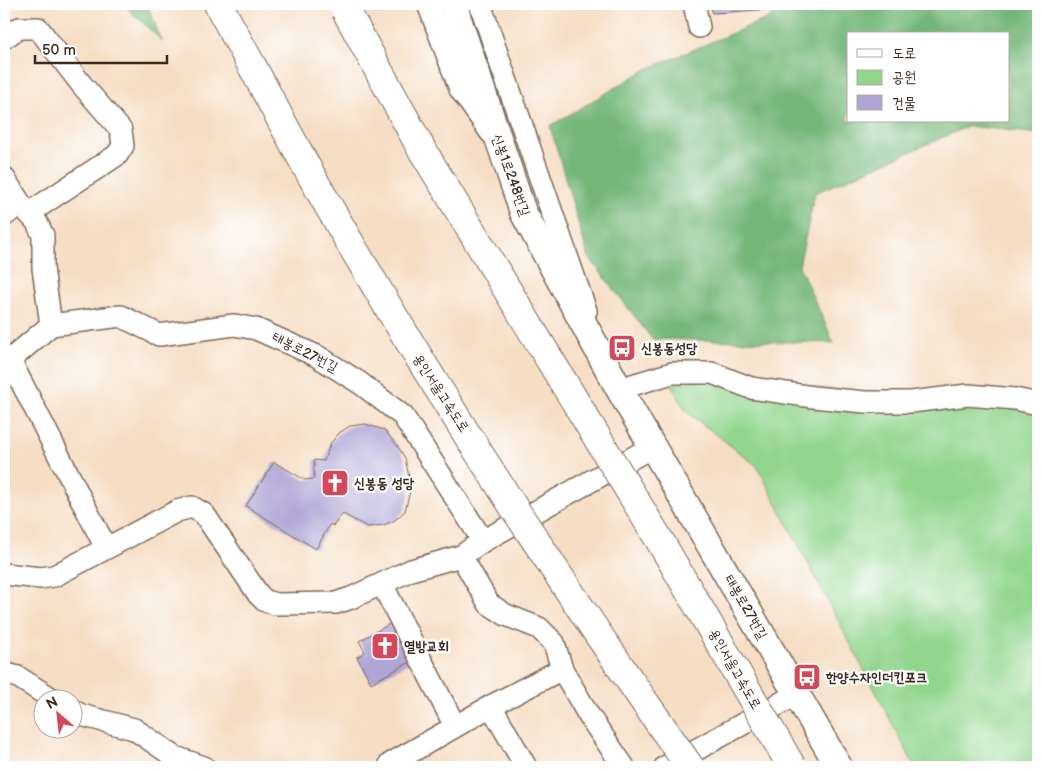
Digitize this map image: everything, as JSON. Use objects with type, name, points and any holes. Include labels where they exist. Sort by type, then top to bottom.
[{"type":"highway","name":"용인서울고속도로","points":[[218,4],[331,210],[415,352],[624,673],[690,767]]},
{"type":"highway","name":"용인서울고속도로","points":[[343,6],[422,148],[660,541],[792,767]]},
{"type":"street","points":[[428,4],[460,89],[500,145]]},
{"type":"street","name":"신봉1로248번길","points":[[453,4],[523,212],[619,389]]},
{"type":"street","points":[[480,4],[606,365]]},
{"type":"street","points":[[694,4],[699,27]]},
{"type":"street","points":[[4,38],[19,28],[29,26],[38,28],[82,85],[112,118],[123,137],[123,146],[116,155],[17,211]]},
{"type":"street","points":[[4,178],[17,211],[36,221],[43,234],[44,276],[51,325],[7,362],[106,548]]},
{"type":"street","name":"태봉로27번길","points":[[51,325],[121,316],[159,335],[234,325],[256,329],[317,356],[360,383],[403,416],[483,541]]},
{"type":"street","points":[[619,389],[672,374],[712,373],[751,388],[865,402],[911,402],[968,395],[1015,399],[1038,404]]},
{"type":"street","name":"태봉로27번길","points":[[619,389],[839,767]]},
{"type":"street","points":[[4,574],[41,578],[54,576],[176,511],[192,507],[204,514],[258,594],[270,603],[336,603],[411,570],[461,556],[483,541],[652,447]]},
{"type":"street","points":[[461,556],[489,604],[506,615],[539,628],[546,634],[558,653],[562,669],[589,716],[624,767]]},
{"type":"street","points":[[382,584],[455,726]]},
{"type":"street","points":[[390,764],[490,706],[562,669]]},
{"type":"street","points":[[4,673],[18,677],[35,688]]},
{"type":"street","points":[[664,767],[797,694]]},
{"type":"street","points":[[490,706],[526,767]]},
{"type":"street","points":[[82,715],[134,729],[175,758],[204,767]]},
{"type":"green space","points":[[123,4],[147,4],[162,41]]},
{"type":"green space","points":[[787,4],[1038,4],[1038,134],[969,126],[815,193],[799,266],[834,343],[652,339],[588,256],[550,126],[645,70],[773,16]]},
{"type":"green space","points":[[713,377],[1038,411],[1038,767],[915,767],[757,466],[687,412],[671,385]]},
{"type":"building","points":[[711,4],[776,4],[776,9],[712,13]]},
{"type":"building","name":"신봉동 성당","points":[[365,424],[384,430],[405,458],[411,487],[405,511],[395,520],[384,525],[367,527],[343,514],[333,526],[330,524],[316,549],[246,506],[274,462],[305,480],[314,479],[314,460],[324,461],[330,444],[339,433],[350,426]]},
{"type":"building","name":"열방교회","points":[[395,621],[416,659],[371,683],[357,657],[365,652],[359,641]]},
{"type":"place","name":"신봉동성당","points":[[622,348]]},
{"type":"place","name":"신봉동 성당","points":[[335,483]]},
{"type":"place","name":"열방교회","points":[[385,646]]},
{"type":"place","name":"한양수자인더킨포크","points":[[807,677]]}]
